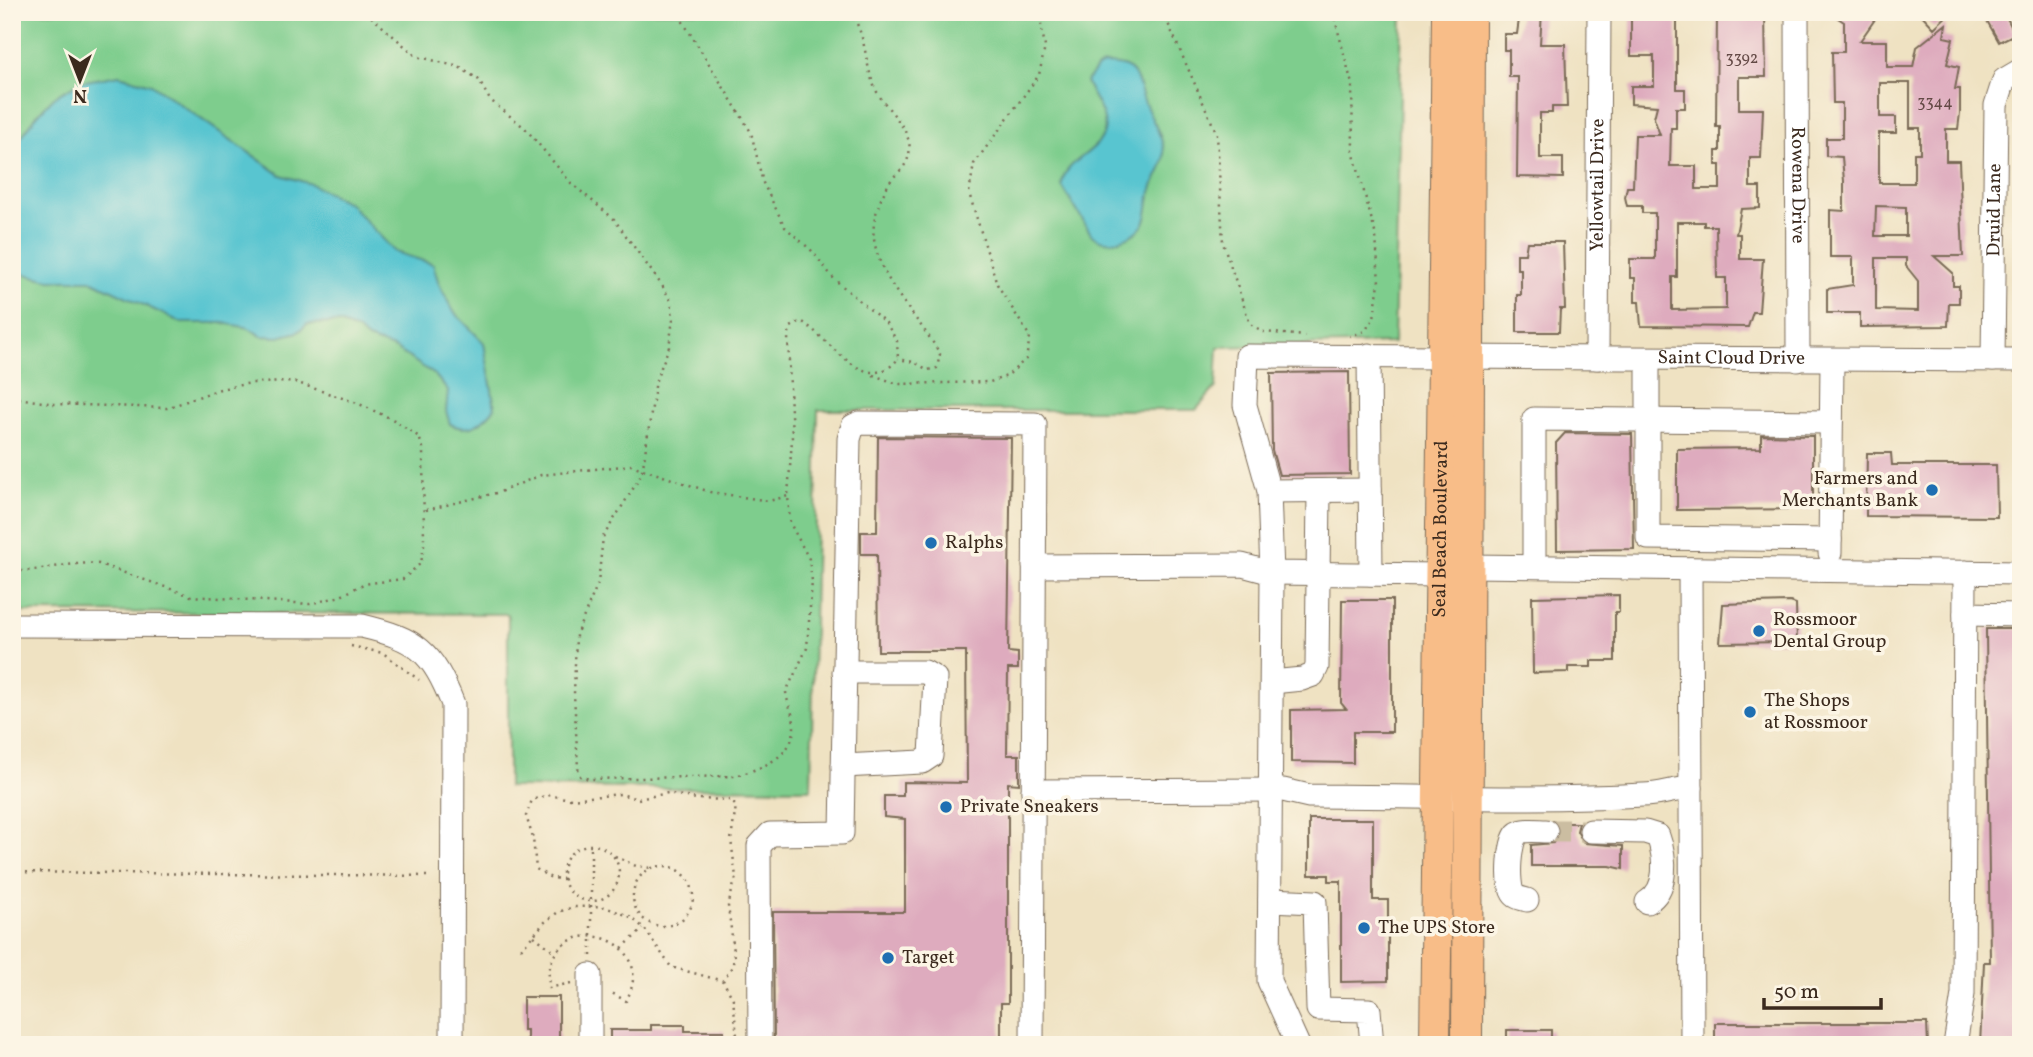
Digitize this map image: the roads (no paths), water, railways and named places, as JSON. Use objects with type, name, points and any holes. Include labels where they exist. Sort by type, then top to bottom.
[{"type":"main road","name":"Seal Beach Boulevard","points":[[1447,12],[1455,355],[1468,566],[1468,1045]]},
{"type":"main road","name":"Seal Beach Boulevard","points":[[1435,1045],[1439,575],[1455,355],[1470,12]]},
{"type":"street","name":"Yellowtail Drive","points":[[1597,358],[1599,12]]},
{"type":"street","name":"Rowena Drive","points":[[1797,12],[1798,360]]},
{"type":"street","name":"Druid Lane","points":[[1993,360],[1996,105],[2004,80],[2021,69]]},
{"type":"street","points":[[1369,355],[1371,574]]},
{"type":"street","name":"Saint Cloud Drive","points":[[1269,491],[1245,405],[1247,356],[2021,360]]},
{"type":"street","points":[[1646,568],[1647,360]]},
{"type":"street","points":[[1829,570],[1832,360]]},
{"type":"street","points":[[1534,566],[1534,419],[1831,422]]},
{"type":"street","points":[[760,1045],[759,846],[771,834],[842,833],[849,439],[853,426],[859,423],[1035,424],[1032,1045]]},
{"type":"street","points":[[1297,1045],[1269,981],[1270,900],[1277,790],[1272,682],[1269,491],[1370,490]]},
{"type":"street","points":[[1272,682],[1302,679],[1313,675],[1317,667],[1321,575],[1320,491]]},
{"type":"street","points":[[1648,538],[1830,540]]},
{"type":"street","points":[[1034,566],[1242,565],[1272,573],[1439,575]]},
{"type":"street","points":[[1468,566],[2021,573]]},
{"type":"street","points":[[1690,569],[1682,789],[1692,1045]]},
{"type":"street","points":[[1955,1045],[1963,994],[1965,572]]},
{"type":"street","points":[[1965,614],[2021,615]]},
{"type":"street","points":[[12,625],[362,626],[395,634],[414,644],[439,669],[453,704],[453,1045]]},
{"type":"street","points":[[843,766],[922,762],[931,756],[935,678],[925,672],[844,672]]},
{"type":"street","points":[[1033,791],[1277,790],[1311,780],[1437,789],[1647,795],[1682,789]]},
{"type":"street","points":[[1527,901],[1515,896],[1510,889],[1511,844],[1515,835],[1522,831],[1546,831]]},
{"type":"street","points":[[1591,831],[1645,832],[1658,836],[1662,847],[1662,886],[1658,895],[1647,901]]},
{"type":"street","points":[[1270,900],[1315,902],[1318,1009]]},
{"type":"street","points":[[590,975],[590,1045]]},
{"type":"street","points":[[1282,1009],[1369,1010],[1371,1045]]},
{"type":"water","points":[[1104,64],[1128,68],[1135,76],[1164,151],[1163,163],[1151,193],[1145,221],[1135,233],[1112,241],[1104,241],[1091,234],[1062,186],[1070,167],[1102,138],[1105,128],[1103,116],[1086,82],[1097,67]]},
{"type":"water","points":[[119,75],[151,84],[281,175],[311,184],[350,204],[395,252],[433,264],[439,284],[454,312],[484,343],[495,408],[476,425],[464,428],[450,424],[446,411],[448,391],[435,375],[396,349],[368,339],[357,330],[339,323],[307,324],[298,332],[279,337],[261,336],[249,328],[223,323],[182,323],[91,280],[49,280],[12,271],[12,150],[54,97],[80,82]]},
{"type":"tunnel","points":[[1546,831],[1591,831]]},
{"type":"place","name":"Farmers and Merchants Bank","points":[[1932,490]]},
{"type":"place","name":"Ralphs","points":[[931,543]]},
{"type":"place","name":"Rossmoor Dental Group","points":[[1759,631]]},
{"type":"place","name":"The Shops at Rossmoor","points":[[1750,712]]},
{"type":"place","name":"Private Sneakers","points":[[946,807]]},
{"type":"place","name":"The UPS Store","points":[[1364,928]]},
{"type":"place","name":"Target","points":[[888,958]]}]
